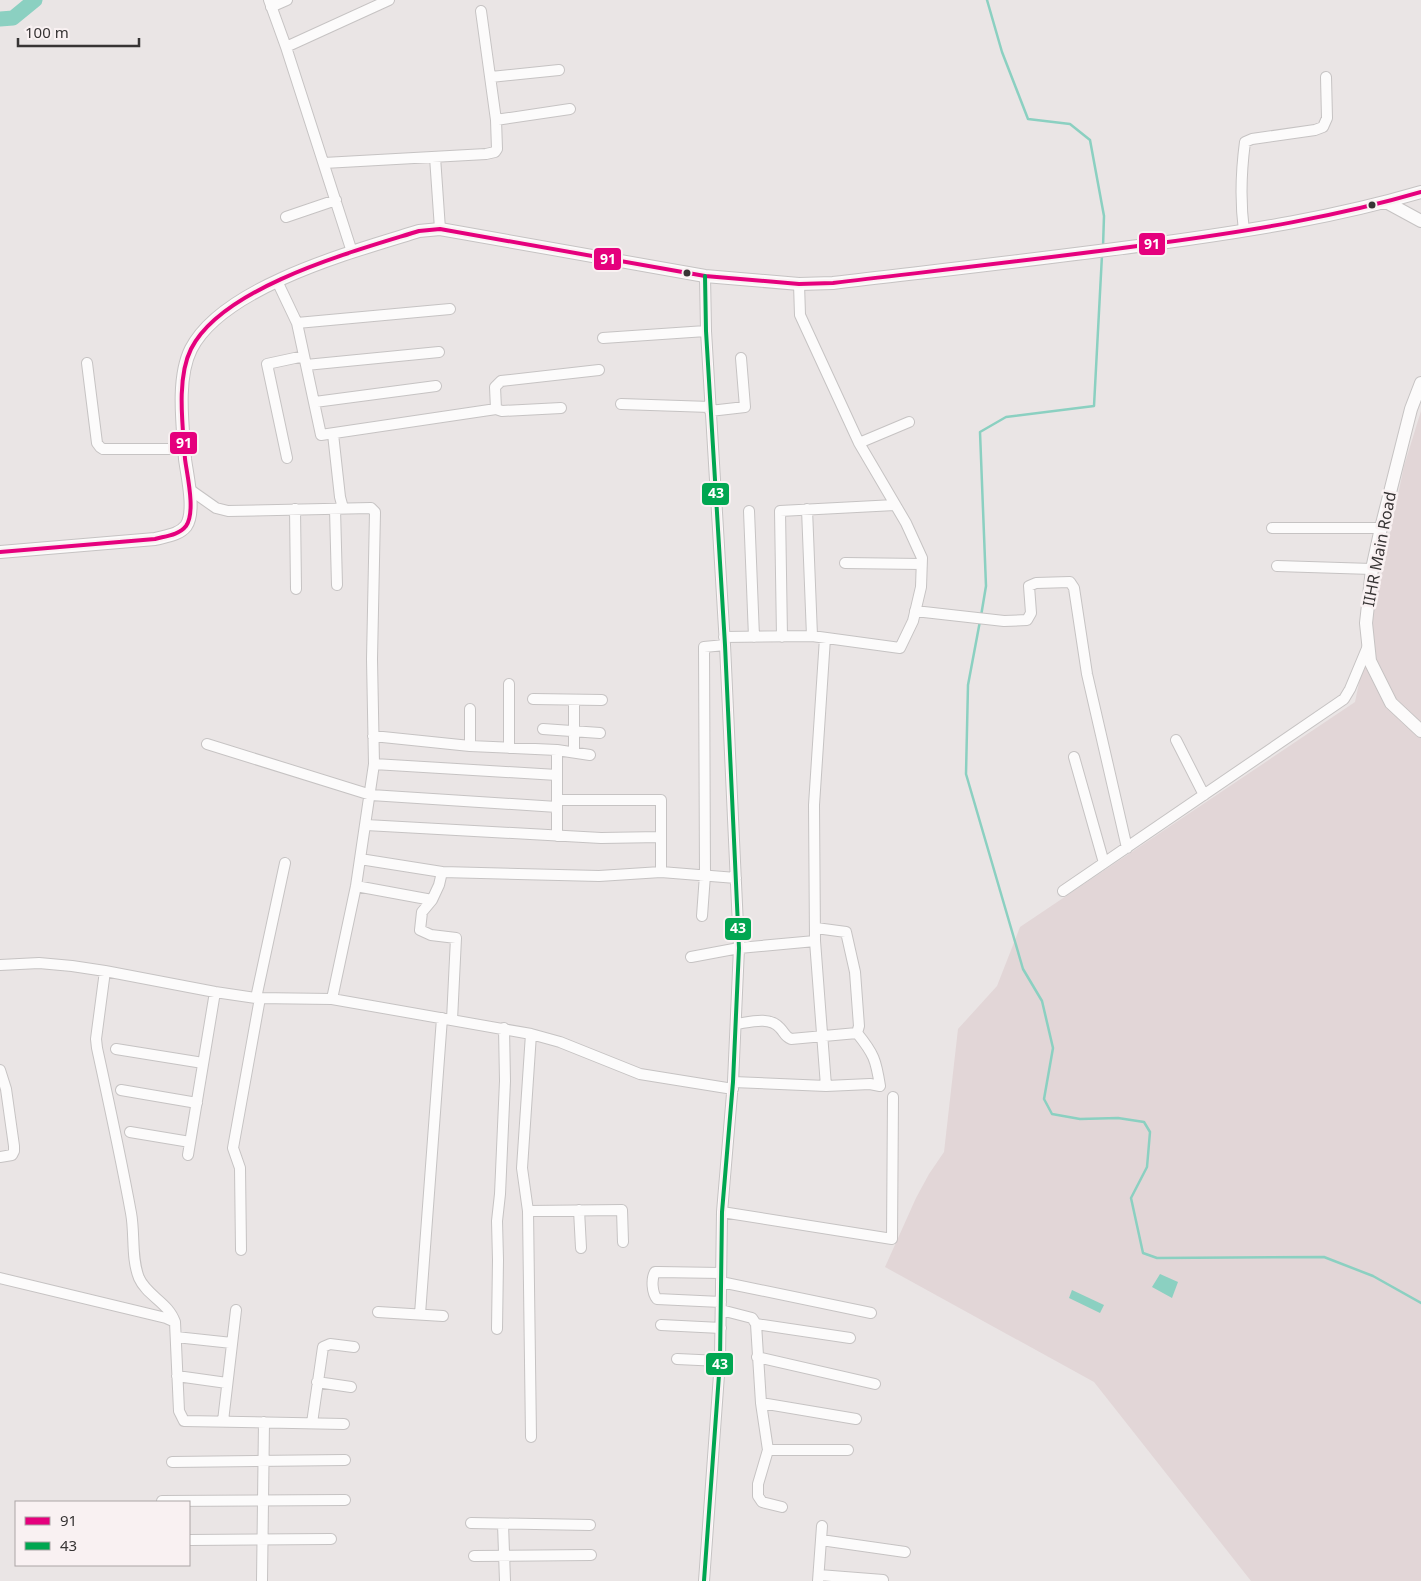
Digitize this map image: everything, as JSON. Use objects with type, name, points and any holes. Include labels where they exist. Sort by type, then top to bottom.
[{"type":"main road","points":[[0,552],[155,538],[174,534],[182,530],[188,524],[191,500],[182,403],[184,376],[190,350],[199,336],[222,313],[254,293],[295,272],[419,231],[440,229],[705,276],[799,284],[833,283],[1103,251],[1244,231],[1386,202],[1421,192]]},
{"type":"main road","points":[[1386,202],[1421,221]]},
{"type":"main road","name":"IIHR Main Road","points":[[1421,383],[1411,410],[1381,528],[1372,569],[1366,623],[1370,661],[1391,703],[1421,731]]},
{"type":"street","points":[[287,0],[270,4],[286,47],[352,252]]},
{"type":"street","points":[[286,47],[389,0]]},
{"type":"street","points":[[324,163],[494,152],[497,149],[496,120],[481,12]]},
{"type":"street","points":[[490,78],[559,70]]},
{"type":"street","points":[[1244,231],[1241,168],[1245,142],[1252,139],[1323,128],[1327,118],[1326,77]]},
{"type":"street","points":[[496,120],[570,109]]},
{"type":"street","points":[[435,157],[440,229]]},
{"type":"street","points":[[286,217],[336,200]]},
{"type":"street","points":[[704,1581],[720,1361],[722,1212],[737,1024],[739,948],[706,331],[705,276]]},
{"type":"street","points":[[277,281],[297,322],[321,435],[496,409],[502,411],[561,408]]},
{"type":"street","points":[[702,916],[705,876],[704,647],[724,641],[754,637],[812,636],[900,648],[912,621],[921,587],[922,558],[906,524],[859,443],[800,314],[799,284]]},
{"type":"street","points":[[297,322],[450,309]]},
{"type":"street","points":[[603,338],[706,331]]},
{"type":"street","points":[[288,458],[267,364],[439,352]]},
{"type":"street","points":[[621,404],[710,409],[744,407],[741,358]]},
{"type":"street","points":[[87,363],[97,443],[100,447],[103,449],[185,449]]},
{"type":"street","points":[[496,409],[495,387],[501,381],[599,370]]},
{"type":"street","points":[[315,402],[436,386]]},
{"type":"street","points":[[859,443],[909,422]]},
{"type":"street","points":[[334,434],[340,497],[337,585]]},
{"type":"street","points":[[190,489],[216,508],[228,510],[371,508],[375,512],[372,659],[374,764],[356,886],[332,999]]},
{"type":"street","points":[[782,637],[780,511],[895,505]]},
{"type":"street","points":[[295,509],[296,589]]},
{"type":"street","points":[[807,509],[812,636]]},
{"type":"street","points":[[750,511],[754,637]]},
{"type":"street","points":[[1272,528],[1381,528]]},
{"type":"street","points":[[845,563],[922,564]]},
{"type":"street","points":[[1277,566],[1372,569]]},
{"type":"street","points":[[915,611],[1004,621],[1027,620],[1031,613],[1029,586],[1036,583],[1070,582],[1074,588],[1087,674],[1127,848]]},
{"type":"street","points":[[825,638],[814,805],[815,941],[824,1035],[826,1086]]},
{"type":"street","points":[[1063,891],[1344,699],[1368,646]]},
{"type":"street","points":[[509,684],[509,748]]},
{"type":"street","points":[[533,699],[602,700]]},
{"type":"street","points":[[574,700],[574,752]]},
{"type":"street","points":[[470,709],[470,746]]},
{"type":"street","points":[[542,729],[600,732]]},
{"type":"street","points":[[373,736],[470,746],[557,750],[590,755]]},
{"type":"street","points":[[1176,740],[1204,795]]},
{"type":"street","points":[[207,744],[370,795],[557,804],[661,800],[661,872]]},
{"type":"street","points":[[557,750],[557,836]]},
{"type":"street","points":[[1074,757],[1104,863]]},
{"type":"street","points":[[374,764],[557,774]]},
{"type":"street","points":[[366,825],[601,838],[661,837]]},
{"type":"street","points":[[360,859],[442,872],[599,876],[661,872],[736,878]]},
{"type":"street","points":[[241,1250],[240,1168],[232,1148],[258,998],[285,863]]},
{"type":"street","points":[[420,1314],[456,938],[431,935],[420,930],[422,912],[432,900],[439,885],[442,872]]},
{"type":"street","points":[[356,886],[432,900]]},
{"type":"street","points":[[816,928],[846,932],[855,972],[859,1026],[857,1033]]},
{"type":"street","points":[[691,957],[739,948],[815,941]]},
{"type":"street","points":[[0,965],[39,963],[105,970],[215,992],[258,998],[332,999],[531,1034],[560,1042],[640,1074],[733,1085],[826,1086],[870,1084],[880,1086],[872,1052],[857,1033]]},
{"type":"street","points":[[105,970],[96,1039],[97,1048],[132,1216],[136,1266],[139,1277],[144,1285],[166,1306],[174,1322],[179,1411],[184,1421],[344,1424]]},
{"type":"street","points":[[188,1155],[215,992]]},
{"type":"street","points":[[737,1024],[762,1020],[773,1023],[780,1027],[784,1036],[791,1039],[857,1033]]},
{"type":"street","points":[[498,1329],[497,1221],[506,1080],[504,1028]]},
{"type":"street","points":[[531,1034],[522,1168],[528,1211],[531,1437]]},
{"type":"street","points":[[116,1049],[203,1063]]},
{"type":"street","points":[[0,1070],[6,1089],[14,1146],[12,1155],[0,1156]]},
{"type":"street","points":[[121,1090],[197,1103]]},
{"type":"street","points":[[722,1212],[892,1239],[894,1097]]},
{"type":"street","points":[[130,1132],[190,1142]]},
{"type":"street","points":[[579,1210],[581,1248]]},
{"type":"street","points":[[528,1211],[622,1210],[623,1242]]},
{"type":"street","points":[[782,1508],[762,1502],[758,1496],[758,1484],[768,1450],[761,1402],[756,1324],[752,1318],[721,1306],[657,1299],[654,1295],[653,1275],[655,1272],[658,1272],[721,1278],[871,1313]]},
{"type":"street","points":[[0,1278],[166,1318],[174,1322]]},
{"type":"street","points":[[223,1422],[236,1310]]},
{"type":"street","points":[[378,1312],[443,1316]]},
{"type":"street","points":[[756,1324],[850,1338]]},
{"type":"street","points":[[661,1325],[721,1328]]},
{"type":"street","points":[[176,1337],[232,1343]]},
{"type":"street","points":[[312,1424],[323,1347],[330,1344],[354,1347]]},
{"type":"street","points":[[757,1357],[875,1384]]},
{"type":"street","points":[[677,1359],[720,1361]]},
{"type":"street","points":[[177,1376],[227,1383]]},
{"type":"street","points":[[317,1382],[351,1387]]},
{"type":"street","points":[[761,1402],[856,1419]]},
{"type":"street","points":[[262,1581],[264,1422]]},
{"type":"street","points":[[768,1450],[848,1450]]},
{"type":"street","points":[[172,1462],[345,1460]]},
{"type":"street","points":[[162,1501],[345,1500]]},
{"type":"street","points":[[472,1523],[590,1525]]},
{"type":"street","points":[[503,1524],[505,1581]]},
{"type":"street","points":[[822,1526],[819,1578],[884,1580]]},
{"type":"street","points":[[190,1540],[331,1539]]},
{"type":"street","points":[[821,1540],[906,1552]]},
{"type":"street","points":[[474,1556],[591,1556]]},
{"type":"shaded area","points":[[1421,411],[1421,1581],[1251,1581],[1094,1382],[885,1267],[916,1198],[944,1152],[958,1029],[997,986],[1020,927],[1355,702],[1404,466]]},
{"type":"shaded area","points":[[1160,1274],[1178,1282],[1172,1298],[1152,1287]]},
{"type":"shaded area","points":[[1072,1290],[1104,1305],[1100,1313],[1069,1298]]},
{"type":"waterway","points":[[0,19],[13,18],[35,0]]},
{"type":"waterway","points":[[987,0],[1002,52],[1028,119],[1070,124],[1090,140],[1104,216],[1103,247]]},
{"type":"waterway","points":[[981,616],[986,586],[980,432],[1006,417],[1094,406],[1102,255]]},
{"type":"waterway","points":[[980,621],[968,685],[966,774],[1023,969],[1042,1001],[1053,1048],[1044,1099],[1052,1114],[1080,1119],[1118,1118],[1144,1122],[1150,1132],[1147,1167],[1131,1198],[1143,1253],[1157,1258],[1324,1257],[1373,1276],[1421,1303]]},
{"type":"transit line","name":"91","points":[[0,552],[155,539],[172,535],[183,529],[189,520],[191,503],[182,418],[183,374],[191,349],[207,327],[231,307],[260,289],[293,274],[361,249],[419,231],[440,229],[705,276],[799,284],[833,283],[1078,254],[1226,233],[1324,216],[1421,192]]},
{"type":"transit line","name":"43","points":[[704,1581],[720,1361],[722,1212],[733,1082],[739,948],[725,645],[706,331],[705,276]]}]
